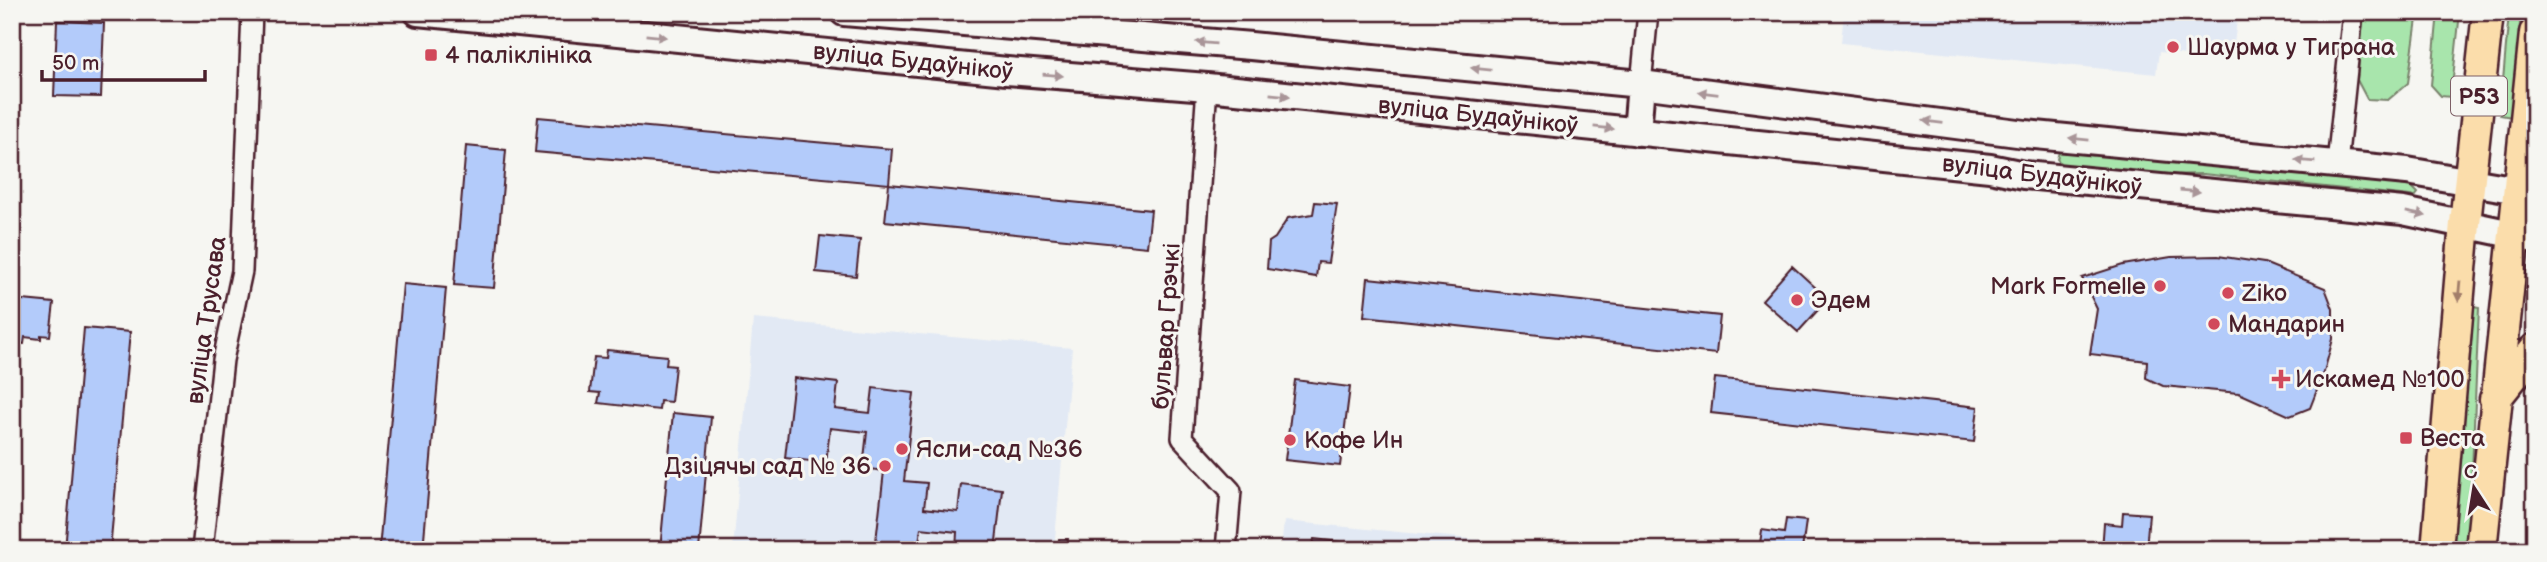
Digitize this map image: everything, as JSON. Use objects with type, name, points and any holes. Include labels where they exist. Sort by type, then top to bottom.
[{"type":"main road","name":"Р53","points":[[2437,550],[2465,223],[2488,12]]},
{"type":"main road","name":"Р53","points":[[2481,550],[2495,400],[2524,237],[2526,129],[2535,33]]},
{"type":"main road","points":[[2495,400],[2535,349]]},
{"type":"street","name":"вуліца Трусава","points":[[202,550],[223,359],[242,271],[252,12]]},
{"type":"street","name":"вуліца Будаўнікоў","points":[[418,12],[1007,71],[1207,87],[1990,168],[2024,175],[2403,211],[2524,237]]},
{"type":"street","name":"вуліца Будаўнікоў","points":[[844,12],[1641,84],[1988,129],[2337,164],[2526,191]]},
{"type":"street","points":[[1637,132],[1648,12]]},
{"type":"street","points":[[2337,164],[2353,12]]},
{"type":"street","points":[[1007,71],[1012,27]]},
{"type":"street","name":"бульвар Грэчкі","points":[[1207,87],[1182,438],[1231,491],[1226,550]]},
{"type":"street","points":[[1988,129],[1990,168]]},
{"type":"shaded area","points":[[1844,12],[2238,12],[2232,60],[2159,52],[2156,74],[1841,43]]},
{"type":"shaded area","name":"Ясли-сад №36","points":[[753,319],[1072,348],[1054,550],[733,550]]},
{"type":"shaded area","points":[[1284,521],[1586,550],[1281,550]]},
{"type":"green space","points":[[2364,12],[2418,12],[2408,83],[2388,100],[2367,99],[2357,80]]},
{"type":"green space","points":[[2438,12],[2460,12],[2451,97],[2441,96],[2431,85]]},
{"type":"green space","points":[[2509,12],[2521,12],[2512,117],[2500,115]]},
{"type":"green space","points":[[2065,149],[2411,186],[2418,193],[2415,197],[2203,174],[2163,175],[2071,167],[2061,164],[2057,159],[2059,152]]},
{"type":"green space","points":[[2474,307],[2479,308],[2469,541],[2468,550],[2452,550]]},
{"type":"building","points":[[57,21],[104,23],[101,97],[54,96]]},
{"type":"building","points":[[538,117],[892,149],[889,184],[535,152]]},
{"type":"building","points":[[466,146],[506,150],[494,288],[454,285]]},
{"type":"building","points":[[889,184],[1151,210],[1147,247],[885,221]]},
{"type":"building","points":[[1315,202],[1337,204],[1328,263],[1318,262],[1316,277],[1267,269],[1269,242],[1275,238],[1288,218],[1313,214]]},
{"type":"building","points":[[820,236],[860,240],[856,276],[816,272]]},
{"type":"building","name":"Мандарин","points":[[2218,256],[2264,263],[2325,288],[2333,309],[2333,339],[2310,408],[2290,416],[2239,393],[2163,386],[2146,378],[2147,361],[2090,354],[2097,309],[2082,278],[2123,265],[2171,257]]},
{"type":"building","points":[[1792,266],[1828,299],[1798,332],[1762,300]]},
{"type":"building","points":[[1368,278],[1720,316],[1716,354],[1364,316]]},
{"type":"building","points":[[403,284],[446,288],[423,550],[379,550]]},
{"type":"building","points":[[12,299],[54,303],[50,336],[41,335],[41,339],[25,337],[24,344],[12,343]]},
{"type":"building","points":[[84,328],[130,332],[110,550],[65,550]]},
{"type":"building","points":[[607,350],[667,356],[666,365],[675,366],[671,402],[660,401],[659,410],[598,403],[600,393],[590,392],[594,357],[606,358]]},
{"type":"building","name":"Дзіцячы сад № 36","points":[[794,378],[838,383],[835,409],[870,413],[873,388],[914,393],[904,481],[927,483],[924,508],[958,512],[961,484],[1002,489],[995,550],[956,550],[957,532],[921,528],[918,550],[875,550],[884,471],[863,468],[867,432],[830,428],[826,463],[785,458]]},
{"type":"building","points":[[1715,378],[1978,407],[1974,442],[1711,413]]},
{"type":"building","points":[[1295,380],[1350,387],[1340,466],[1285,460]]},
{"type":"building","points":[[673,413],[711,417],[699,550],[660,550]]},
{"type":"building","points":[[2123,512],[2149,514],[2146,550],[2102,550],[2104,523],[2122,525]]},
{"type":"building","points":[[1786,519],[1806,521],[1802,550],[1759,550],[1762,530],[1784,533]]},
{"type":"building","points":[[1059,539],[1068,539],[1067,550],[1058,550]]},
{"type":"building","points":[[1314,539],[1357,544],[1357,550],[1312,550]]},
{"type":"place","name":"Шаурма у Тиграна","points":[[2173,47]]},
{"type":"place","name":"4 паліклініка","points":[[431,55]]},
{"type":"place","name":"Mark Formelle","points":[[2160,286]]},
{"type":"place","name":"Ziko","points":[[2228,293]]},
{"type":"place","name":"Эдем","points":[[1797,300]]},
{"type":"place","name":"Мандарин","points":[[2214,324]]},
{"type":"place","name":"Искамед №100","points":[[2281,379]]},
{"type":"place","name":"Веста","points":[[2406,438]]},
{"type":"place","name":"Кофе Ин","points":[[1290,440]]},
{"type":"place","name":"Ясли-сад №36","points":[[902,449]]},
{"type":"place","name":"Дзіцячы сад № 36","points":[[885,466]]}]
